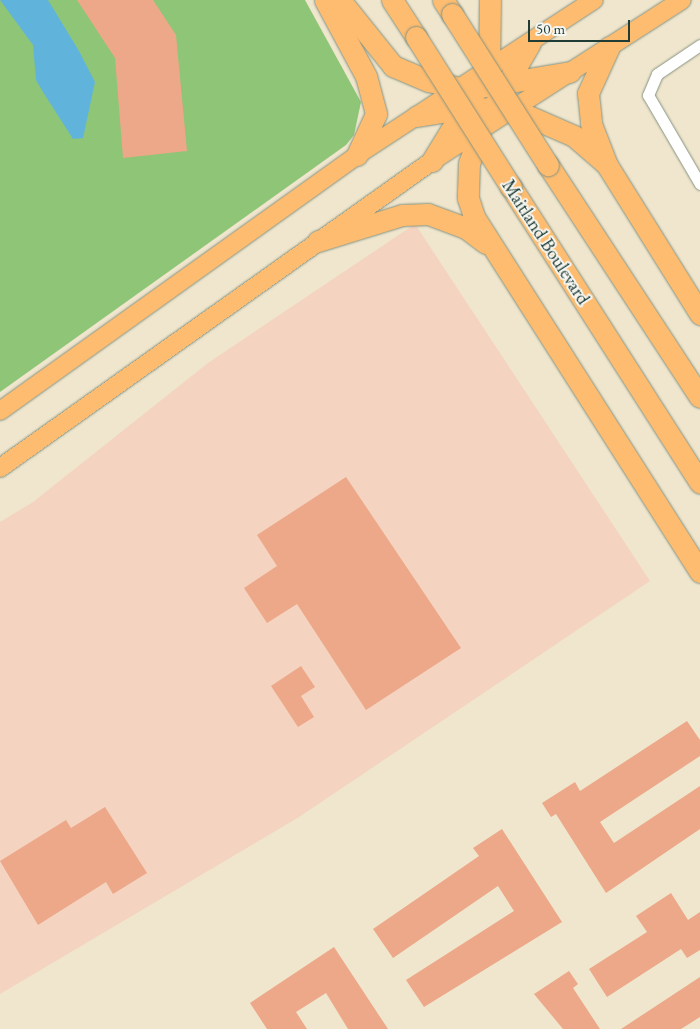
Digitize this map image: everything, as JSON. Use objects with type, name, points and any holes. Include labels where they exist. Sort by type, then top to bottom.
[{"type":"highway","points":[[325,0],[366,76],[376,114],[357,155]]},
{"type":"highway","points":[[340,0],[393,66],[459,88],[485,78],[505,84],[570,72]]},
{"type":"highway","name":"Maitland Boulevard","points":[[392,0],[700,483]]},
{"type":"highway","points":[[432,161],[468,108],[485,78],[490,0]]},
{"type":"highway","points":[[448,7],[548,165],[700,397]]},
{"type":"highway","points":[[530,44],[505,84],[502,108],[480,130],[469,162],[468,198],[495,249],[700,572]]},
{"type":"highway","points":[[614,44],[595,72],[588,110],[607,165],[700,314]]},
{"type":"highway","points":[[417,116],[468,108],[502,108],[574,136],[607,165]]},
{"type":"highway","points":[[318,241],[402,215],[428,214],[466,228],[495,249]]},
{"type":"main road","points":[[485,78],[593,0]]},
{"type":"main road","points":[[502,108],[570,72],[682,0]]},
{"type":"main road","points":[[0,412],[357,155],[459,88]]},
{"type":"main road","points":[[0,468],[318,241],[432,161],[480,130]]},
{"type":"street","points":[[700,45],[664,68],[648,85],[651,107],[700,184]]},
{"type":"shaded area","points":[[415,224],[650,581],[299,817],[0,994],[0,522],[33,502],[208,363]]},
{"type":"green space","points":[[0,0],[305,0],[361,102],[354,135],[346,145],[0,392]]},
{"type":"water","points":[[0,0],[48,0],[79,51],[95,82],[83,138],[73,139],[43,92],[36,80],[33,45]]},
{"type":"building","points":[[77,0],[153,0],[176,35],[187,151],[123,158],[115,58]]},
{"type":"building","points":[[346,477],[461,648],[366,710],[297,604],[267,623],[244,588],[277,566],[257,535]]},
{"type":"building","points":[[301,666],[315,687],[301,696],[314,717],[298,727],[271,686]]},
{"type":"building","points":[[687,721],[700,740],[700,756],[600,822],[614,843],[700,786],[700,829],[606,893],[556,814],[551,817],[542,803],[575,782],[580,791]]},
{"type":"building","points":[[105,807],[147,873],[113,894],[106,882],[38,925],[0,861],[66,820],[71,828]]},
{"type":"building","points":[[502,829],[562,922],[424,1007],[406,980],[514,911],[498,886],[393,958],[373,929],[479,856],[473,848]]},
{"type":"building","points":[[671,893],[688,920],[700,912],[700,950],[687,958],[681,949],[607,997],[589,969],[647,932],[636,916]]},
{"type":"building","points":[[334,947],[388,1029],[348,1029],[326,993],[296,1012],[307,1029],[267,1029],[250,1003]]},
{"type":"building","points":[[569,971],[578,984],[573,988],[600,1029],[563,1029],[534,994]]},
{"type":"building","points":[[700,977],[700,1017],[681,1029],[621,1029]]}]
